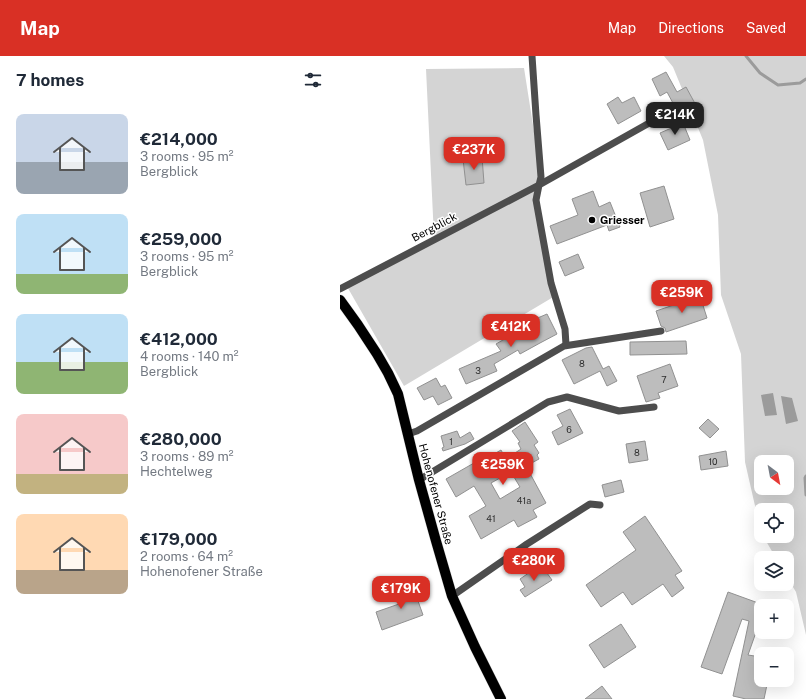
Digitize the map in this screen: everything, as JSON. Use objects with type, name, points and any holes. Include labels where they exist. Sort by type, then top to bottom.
[{"type":"main road","name":"Hohenofener Straße","points":[[340,300],[358,325],[388,373],[398,394],[419,480],[452,596],[475,648],[501,699]]},
{"type":"street","points":[[532,56],[541,177],[536,200],[551,283],[565,329],[566,345]]},
{"type":"street","name":"Bergblick","points":[[340,289],[539,186],[667,113]]},
{"type":"street","points":[[408,434],[417,431],[566,345],[661,331]]},
{"type":"street","points":[[419,480],[548,402],[567,397],[619,411],[654,407]]},
{"type":"street","points":[[452,596],[527,544],[590,504],[600,505]]},
{"type":"shaded area","points":[[664,56],[806,56],[806,635],[794,589],[794,551],[772,551],[767,543],[794,543],[794,503],[754,503],[745,462],[741,354],[721,295],[718,215],[703,140],[673,67]]},
{"type":"shaded area","points":[[524,68],[541,176],[536,200],[555,296],[404,386],[345,283],[434,237],[426,69]]},
{"type":"shaded area","points":[[773,393],[777,415],[765,416],[761,395]]},
{"type":"shaded area","points":[[781,396],[792,398],[798,421],[786,424]]},
{"type":"building","points":[[666,72],[677,92],[686,87],[698,109],[681,118],[667,92],[660,96],[652,79]]},
{"type":"building","points":[[618,97],[622,103],[634,97],[641,111],[618,124],[607,104]]},
{"type":"building","points":[[683,123],[690,140],[668,150],[660,133]]},
{"type":"building","points":[[482,157],[484,183],[466,185],[463,159]]},
{"type":"building","points":[[664,186],[674,219],[650,227],[640,193]]},
{"type":"building","name":"Griesser","points":[[593,191],[599,207],[610,202],[620,227],[609,231],[607,225],[557,244],[550,226],[578,215],[572,199]]},
{"type":"building","points":[[578,254],[584,268],[565,276],[559,262]]},
{"type":"building","points":[[700,296],[707,318],[666,332],[665,328],[661,326],[656,311]]},
{"type":"building","points":[[547,314],[557,334],[520,354],[518,350],[494,364],[497,371],[466,384],[459,369],[501,351],[496,344],[534,322],[533,320]]},
{"type":"building","points":[[686,341],[687,354],[630,355],[630,342]]},
{"type":"building","points":[[592,347],[603,369],[609,366],[617,381],[607,386],[600,371],[574,384],[562,360],[586,348]]},
{"type":"building","points":[[670,364],[678,386],[658,393],[660,398],[646,402],[637,376]]},
{"type":"building","points":[[436,378],[441,387],[445,385],[452,398],[438,405],[433,396],[424,400],[417,388]]},
{"type":"building","points":[[570,409],[583,433],[558,445],[552,432],[563,426],[557,415]]},
{"type":"building","points":[[708,419],[719,429],[710,438],[699,428]]},
{"type":"building","points":[[525,422],[538,442],[534,445],[539,453],[537,455],[539,459],[526,466],[546,503],[533,510],[537,517],[518,527],[514,520],[481,539],[469,516],[486,506],[474,486],[456,497],[446,479],[501,450],[506,459],[521,449],[518,443],[520,442],[512,431]],"holes":[[[511,472],[520,487],[500,499],[491,483]]]},
{"type":"building","points":[[457,431],[460,438],[470,432],[474,439],[465,444],[443,451],[442,448],[444,447],[441,436]]},
{"type":"building","points":[[645,441],[648,460],[629,463],[626,444]]},
{"type":"building","points":[[726,451],[728,466],[701,470],[699,456]]},
{"type":"building","points":[[621,480],[624,492],[605,497],[602,485]]},
{"type":"building","points":[[645,516],[682,571],[675,575],[684,588],[672,597],[663,584],[632,605],[623,592],[601,607],[586,585],[636,550],[623,532]]},
{"type":"building","points":[[544,569],[552,580],[525,597],[520,590],[525,587],[520,579],[533,570],[535,574]]},
{"type":"building","points":[[413,587],[423,615],[382,630],[376,612],[399,604],[395,593]]},
{"type":"building","points":[[728,592],[754,601],[754,638],[748,655],[754,656],[754,687],[767,687],[764,699],[746,699],[733,696],[749,621],[742,619],[722,674],[701,667]]},
{"type":"building","points":[[621,624],[636,647],[604,668],[589,645]]},
{"type":"building","points":[[602,686],[612,699],[585,699]]},
{"type":"waterway","points":[[746,56],[760,73],[778,85],[800,83],[806,79]]},
{"type":"waterway","points":[[806,476],[806,495]]},
{"type":"place","name":"Griesser","points":[[592,220]]}]
